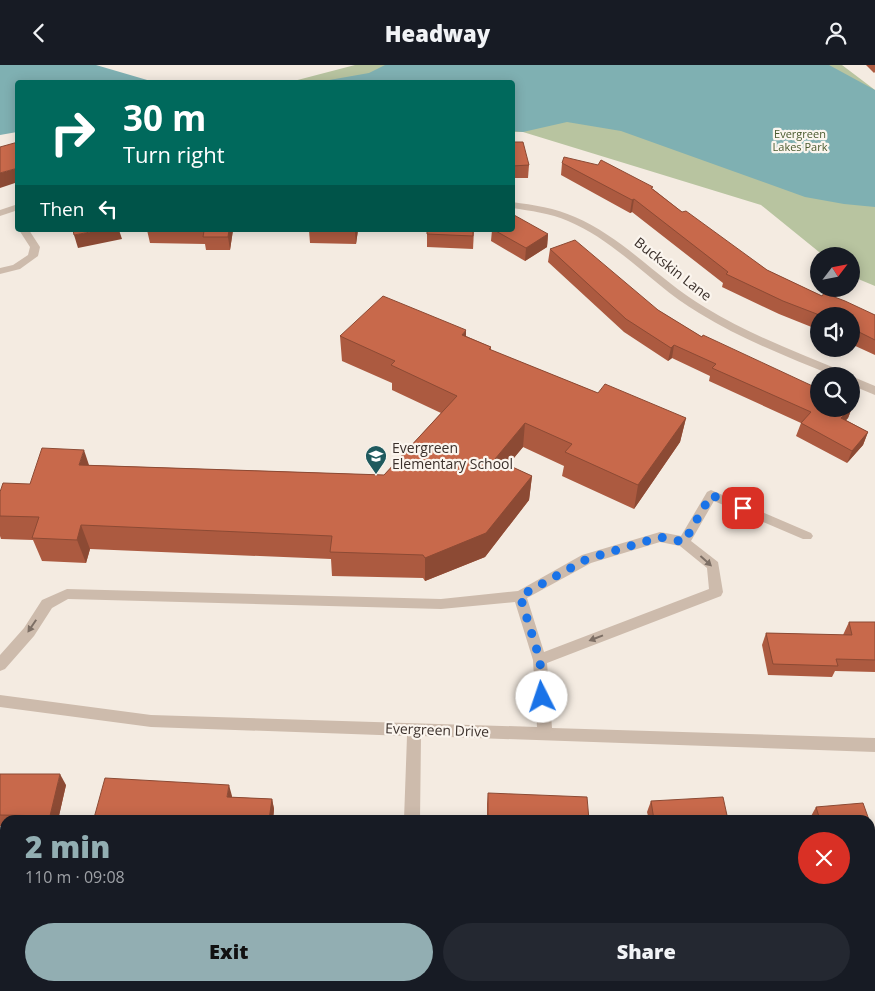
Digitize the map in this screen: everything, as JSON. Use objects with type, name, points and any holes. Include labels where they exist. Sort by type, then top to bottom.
[{"type":"street","name":"Buckskin Lane","points":[[515,205],[532,206],[587,224],[610,239],[684,299],[702,311],[722,322],[823,367]]},
{"type":"street","points":[[0,213],[14,208]]},
{"type":"street","points":[[0,271],[16,267],[33,256],[35,247],[25,232]]},
{"type":"street","points":[[860,384],[875,391]]},
{"type":"street","points":[[684,542],[711,495],[807,536]]},
{"type":"street","points":[[0,665],[29,632],[47,604],[67,594],[441,604],[520,596],[587,559],[660,537],[684,542],[712,566],[716,592],[540,660]]},
{"type":"street","points":[[520,596],[540,660],[545,734]]},
{"type":"street","name":"Evergreen Drive","points":[[0,701],[152,721],[875,745]]},
{"type":"street","points":[[412,815],[414,730]]},
{"type":"green space","name":"Evergreen Lakes Park","points":[[355,65],[842,65],[875,90],[875,286],[860,280],[860,247],[813,247],[761,205],[523,132],[515,132],[515,80],[298,80]]},
{"type":"water","points":[[0,65],[96,65],[147,80],[15,80],[15,132],[0,135]]},
{"type":"water","name":"Evergreen Lakes Park","points":[[385,65],[829,65],[875,90],[875,207],[805,197],[621,131],[567,122],[523,132],[515,131],[515,80],[329,80],[369,73]]},
{"type":"building","points":[[515,142],[523,142],[529,165],[515,166]]},
{"type":"building","points":[[15,143],[15,169],[0,173],[0,147]]},
{"type":"building","points":[[564,157],[598,165],[601,160],[653,187],[651,188],[682,212],[686,211],[767,270],[810,290],[810,297],[834,297],[858,307],[810,307],[810,311],[726,274],[728,272],[634,199],[632,200],[562,163]]},
{"type":"building","points":[[515,216],[548,234],[526,248],[498,232],[515,232]]},
{"type":"building","points":[[73,232],[90,232],[74,235]]},
{"type":"building","points":[[204,232],[229,232],[228,237],[203,237]]},
{"type":"building","points":[[427,232],[473,232],[473,236],[427,234]]},
{"type":"building","points":[[575,240],[658,310],[702,337],[703,335],[810,385],[810,412],[712,368],[716,364],[674,345],[671,348],[626,319],[550,249]]},
{"type":"building","points":[[383,296],[466,330],[462,335],[491,347],[489,349],[598,393],[605,384],[686,418],[638,485],[565,452],[572,444],[525,423],[495,459],[532,476],[486,533],[425,558],[423,555],[330,552],[332,536],[81,525],[77,540],[32,538],[39,517],[0,516],[0,492],[3,483],[30,484],[42,448],[84,450],[79,465],[384,475],[457,396],[391,365],[395,361],[340,336]]},
{"type":"building","points":[[860,308],[875,315],[875,340],[860,332]]},
{"type":"building","points":[[810,413],[810,417],[842,417],[868,432],[852,451],[801,423]]},
{"type":"building","points":[[849,622],[875,622],[875,660],[836,659],[838,666],[773,664],[766,633],[852,635]]},
{"type":"building","points":[[0,774],[60,774],[50,815],[0,815]]},
{"type":"building","points":[[105,778],[229,785],[227,797],[272,799],[270,815],[95,815]]},
{"type":"building","points":[[488,793],[587,797],[589,815],[488,815]]},
{"type":"building","points":[[723,797],[727,815],[653,815],[651,801]]},
{"type":"building","points":[[863,803],[867,815],[818,815],[816,807]]},
{"type":"place","name":"Evergreen Elementary School","points":[[376,475]]},
{"type":"route","points":[[542,697],[540,660],[520,596],[587,559],[660,537],[684,542],[711,495],[743,508]]}]
